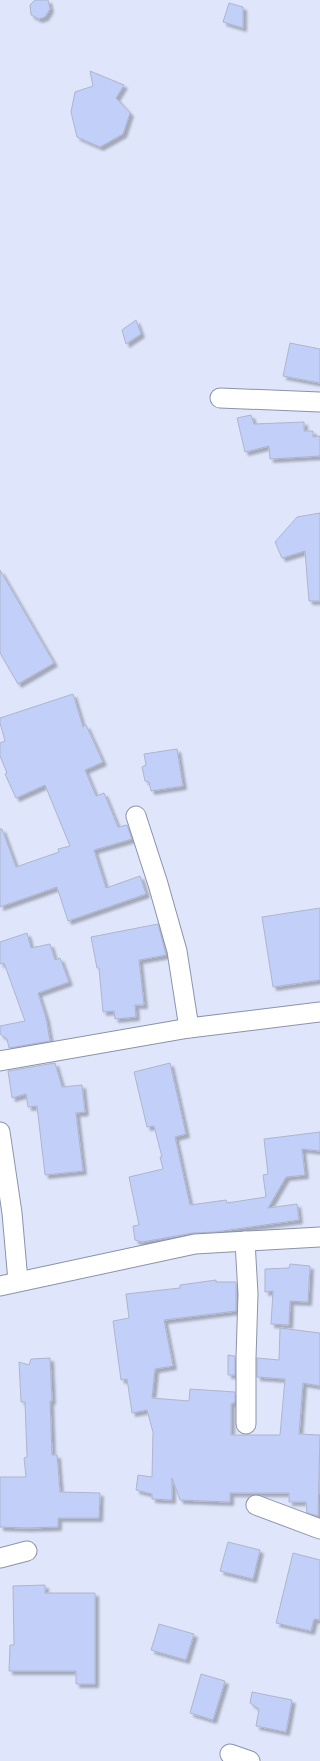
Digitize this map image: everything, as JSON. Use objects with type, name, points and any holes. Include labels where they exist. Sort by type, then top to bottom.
[{"type":"street","points":[[220,398],[320,402]]},
{"type":"street","points":[[136,816],[158,884],[177,951],[189,1028]]},
{"type":"street","points":[[0,1061],[189,1028],[320,1012]]},
{"type":"street","points":[[0,1132],[12,1213],[9,1284],[195,1244],[320,1237]]},
{"type":"street","points":[[246,1241],[248,1294],[246,1424]]},
{"type":"street","points":[[256,1506],[320,1529]]},
{"type":"street","points":[[0,1558],[27,1551]]},
{"type":"street","points":[[230,1754],[250,1761]]},
{"type":"building","points":[[35,0],[48,0],[50,9],[45,17],[39,19],[31,15],[30,5]]},
{"type":"building","points":[[229,3],[243,7],[243,28],[223,22]]},
{"type":"building","points":[[90,71],[124,85],[116,98],[130,113],[123,134],[100,147],[77,137],[71,112],[75,92],[93,86]]},
{"type":"building","points":[[136,320],[141,334],[126,344],[122,330]]},
{"type":"building","points":[[290,343],[320,349],[320,383],[283,376]]},
{"type":"building","points":[[251,415],[254,424],[304,422],[304,431],[313,431],[313,437],[320,436],[320,456],[270,459],[269,446],[245,452],[237,418]]},
{"type":"building","points":[[320,513],[320,601],[309,601],[305,551],[282,558],[275,542],[297,517]]},
{"type":"building","points":[[0,570],[54,663],[18,684],[0,653]]},
{"type":"building","points":[[73,694],[83,727],[86,725],[103,762],[85,770],[96,796],[104,793],[118,827],[127,825],[132,839],[94,850],[106,888],[140,876],[146,894],[68,921],[57,887],[0,907],[0,829],[2,829],[16,867],[59,852],[58,849],[70,846],[45,785],[16,798],[5,774],[7,773],[0,756],[0,743],[5,741],[0,718]]},
{"type":"building","points":[[177,749],[183,786],[151,791],[149,782],[145,781],[142,767],[146,765],[144,754]]},
{"type":"building","points":[[320,908],[320,980],[273,987],[262,917]]},
{"type":"building","points":[[158,924],[166,955],[139,960],[144,1005],[135,1005],[136,1017],[115,1019],[114,1011],[103,1012],[99,968],[97,968],[91,937]]},
{"type":"building","points":[[27,933],[31,948],[50,944],[55,960],[60,958],[69,982],[38,993],[46,1018],[50,1041],[9,1048],[7,1039],[0,1034],[0,1026],[25,1021],[4,963],[0,964],[0,942]]},
{"type":"building","points":[[55,1063],[62,1087],[82,1085],[85,1112],[76,1113],[83,1171],[45,1175],[37,1106],[28,1107],[26,1094],[12,1098],[8,1071]]},
{"type":"building","points":[[170,1063],[186,1134],[175,1137],[190,1205],[226,1200],[227,1203],[266,1197],[263,1175],[268,1174],[264,1139],[320,1132],[320,1151],[302,1149],[305,1175],[286,1177],[268,1208],[297,1204],[299,1220],[215,1232],[193,1233],[142,1242],[135,1240],[133,1226],[139,1225],[129,1177],[163,1169],[160,1157],[162,1157],[154,1126],[147,1127],[134,1072]]},
{"type":"building","points":[[290,1264],[310,1266],[308,1302],[290,1301],[289,1325],[271,1324],[273,1291],[265,1292],[265,1269],[289,1268]]},
{"type":"building","points":[[216,1280],[216,1282],[236,1282],[236,1311],[164,1320],[173,1366],[155,1369],[152,1398],[189,1401],[190,1389],[235,1392],[235,1402],[231,1404],[231,1435],[280,1435],[285,1379],[257,1377],[257,1358],[279,1360],[280,1328],[320,1333],[320,1386],[303,1383],[299,1434],[320,1435],[318,1516],[307,1513],[306,1502],[289,1502],[289,1493],[230,1493],[230,1502],[180,1500],[172,1478],[172,1500],[152,1499],[152,1494],[136,1490],[138,1475],[152,1477],[153,1432],[147,1410],[132,1413],[127,1379],[121,1380],[113,1321],[129,1318],[126,1294],[180,1288],[180,1285]]},
{"type":"building","points":[[228,1355],[235,1356],[235,1375],[228,1375]]},
{"type":"building","points":[[50,1358],[52,1455],[57,1455],[60,1492],[100,1493],[99,1518],[58,1518],[58,1527],[0,1527],[0,1477],[26,1477],[24,1458],[27,1457],[25,1402],[21,1402],[19,1362],[29,1365],[31,1359]]},
{"type":"building","points":[[228,1542],[260,1550],[253,1579],[220,1571]]},
{"type":"building","points":[[293,1553],[320,1560],[320,1620],[314,1619],[311,1631],[276,1623]]},
{"type":"building","points":[[45,1585],[45,1593],[95,1593],[95,1684],[76,1684],[76,1671],[9,1671],[10,1645],[14,1645],[13,1586]]},
{"type":"building","points":[[159,1624],[194,1634],[186,1660],[151,1650]]},
{"type":"building","points":[[201,1674],[225,1681],[213,1720],[190,1713]]},
{"type":"building","points":[[252,1692],[292,1700],[286,1732],[256,1726],[259,1709],[250,1703]]}]
